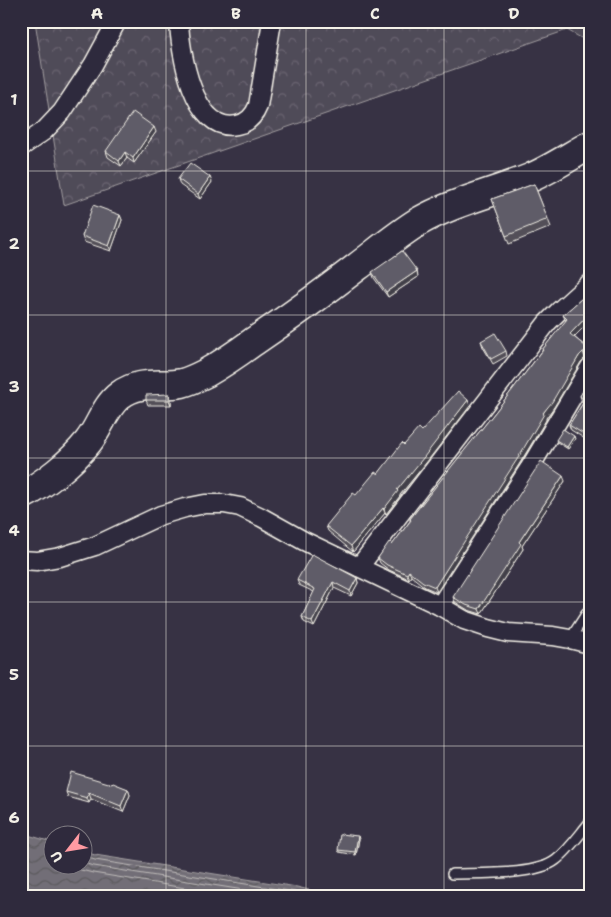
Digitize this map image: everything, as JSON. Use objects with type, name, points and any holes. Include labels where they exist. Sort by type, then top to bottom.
[{"type":"highway","points":[[21,496],[45,481],[75,456],[88,442],[110,405],[127,390],[153,384],[182,383],[205,374],[307,305],[417,223],[450,206],[531,177],[590,145]]},
{"type":"street","points":[[21,147],[44,131],[62,112],[93,66],[117,21]]},
{"type":"street","points":[[179,21],[179,34],[185,66],[196,100],[213,120],[222,125],[232,126],[241,125],[255,114],[258,106],[272,21]]},
{"type":"street","points":[[359,567],[548,324],[559,311],[590,283]]},
{"type":"street","points":[[440,606],[529,469],[590,367]]},
{"type":"street","points":[[21,560],[37,561],[60,557],[95,546],[161,515],[205,504],[224,504],[240,507],[261,516],[304,541],[440,606],[464,620],[508,633],[553,636],[590,644]]},
{"type":"lane","points":[[570,639],[590,608]]},
{"type":"lane","points":[[452,874],[521,872],[540,869],[554,862],[567,850],[590,822]]},
{"type":"green space","points":[[35,21],[590,21],[590,43],[567,30],[64,205]]},
{"type":"water","points":[[21,833],[42,839],[42,874],[92,874],[92,854],[297,887],[333,896],[21,896]]},
{"type":"building","points":[[133,112],[154,127],[133,158],[125,152],[119,161],[106,151]]},
{"type":"building","points":[[190,163],[210,177],[198,194],[178,179]]},
{"type":"building","points":[[534,184],[548,219],[506,236],[492,199]]},
{"type":"building","points":[[93,205],[120,215],[109,246],[82,236]]},
{"type":"building","points":[[402,251],[417,271],[386,292],[372,272]]},
{"type":"building","points":[[590,291],[590,313],[570,334],[590,352],[583,352],[579,356],[552,402],[543,413],[518,458],[435,587],[423,582],[409,571],[407,574],[387,565],[378,558],[389,542],[392,545],[410,519],[567,319],[563,315]]},
{"type":"building","points":[[495,333],[506,351],[491,359],[481,341]]},
{"type":"building","points":[[590,379],[590,438],[569,425],[585,400],[580,396]]},
{"type":"building","points":[[458,391],[468,400],[384,509],[351,546],[326,526],[353,493],[356,495],[375,472],[378,474],[402,443],[404,445],[419,428],[422,431]]},
{"type":"building","points":[[169,394],[169,400],[146,400],[146,395]]},
{"type":"building","points":[[563,429],[574,436],[567,447],[556,440]]},
{"type":"building","points":[[541,461],[563,476],[519,542],[521,544],[479,609],[466,605],[453,597]]},
{"type":"building","points":[[312,554],[357,578],[350,591],[333,582],[312,622],[302,617],[315,589],[297,580]]},
{"type":"building","points":[[71,772],[128,789],[121,806],[89,793],[87,798],[66,792]]},
{"type":"building","points":[[340,834],[358,836],[355,852],[338,850]]}]
